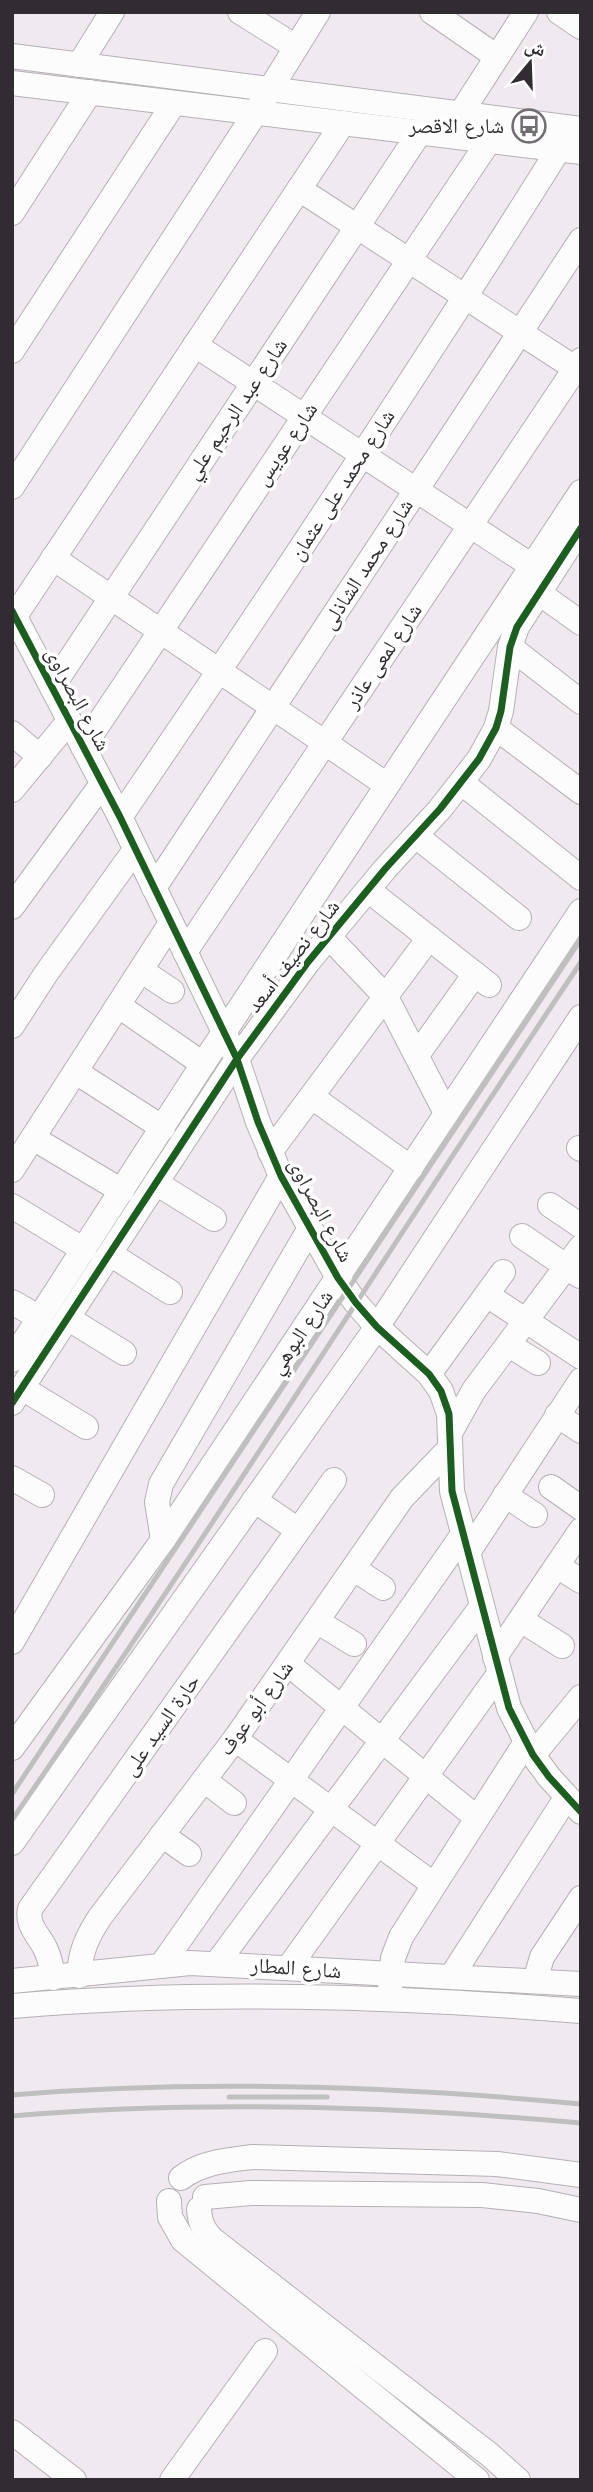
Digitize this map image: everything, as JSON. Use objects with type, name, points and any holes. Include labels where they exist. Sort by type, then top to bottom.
[{"type":"street","points":[[240,12],[296,47]]},
{"type":"street","points":[[12,486],[256,113],[318,12]]},
{"type":"street","points":[[432,12],[497,57]]},
{"type":"street","points":[[461,113],[526,12]]},
{"type":"street","points":[[559,12],[581,27]]},
{"type":"street","points":[[79,65],[104,15]]},
{"type":"street","points":[[570,151],[17,84],[19,57],[581,129]]},
{"type":"street","points":[[12,213],[90,92]]},
{"type":"street","points":[[12,351],[174,103]]},
{"type":"street","points":[[14,613],[343,123]]},
{"type":"street","name":"شارع عبد الرحيم علي","points":[[52,687],[419,132]]},
{"type":"street","name":"شارع عويس","points":[[83,747],[489,141]]},
{"type":"street","name":"شارع محمد على عثمان","points":[[120,817],[466,298],[570,151]]},
{"type":"street","points":[[299,189],[466,298],[579,367]]},
{"type":"street","name":"شارع محمد الشاذلى","points":[[154,888],[581,240]]},
{"type":"street","points":[[195,345],[532,566]]},
{"type":"street","name":"شارع لمعى عاذر","points":[[185,952],[470,525],[579,367]]},
{"type":"street","name":"شارع نصيف أسعد","points":[[12,1360],[581,492]]},
{"type":"street","name":"شارع نصيف أسعد","points":[[17,1396],[237,1059],[329,937],[462,783],[479,759],[496,728],[501,711],[510,647],[517,627],[580,530]]},
{"type":"street","points":[[53,558],[387,785]]},
{"type":"street","points":[[539,593],[581,623]]},
{"type":"street","name":"شارع البصراوى","points":[[14,613],[120,817],[237,1059],[281,1176],[338,1278],[356,1303],[377,1327],[429,1374],[441,1391],[449,1413],[452,1491],[509,1708],[529,1749],[574,1805]]},
{"type":"street","points":[[510,647],[581,702]]},
{"type":"street","points":[[12,790],[69,721]]},
{"type":"street","points":[[496,728],[581,792]]},
{"type":"street","points":[[12,733],[40,757]]},
{"type":"street","points":[[462,783],[581,878]]},
{"type":"street","points":[[12,907],[102,784]]},
{"type":"street","points":[[416,836],[519,918]]},
{"type":"street","points":[[12,1026],[45,975],[135,850]]},
{"type":"street","points":[[368,890],[482,980],[417,1055]]},
{"type":"street","name":"شارع البوهي","points":[[12,1748],[163,1539],[581,911]]},
{"type":"street","points":[[12,1170],[171,923]]},
{"type":"street","points":[[329,937],[386,997],[446,1113]]},
{"type":"street","points":[[270,1152],[429,938]]},
{"type":"street","points":[[142,971],[172,991]]},
{"type":"street","points":[[119,1006],[203,1065]]},
{"type":"street","points":[[12,1843],[377,1327],[581,1017]]},
{"type":"street","points":[[76,1072],[163,1128]]},
{"type":"street","points":[[312,1097],[411,1168]]},
{"type":"street","points":[[33,1138],[122,1191]]},
{"type":"street","points":[[12,1642],[281,1176]]},
{"type":"street","points":[[156,1183],[214,1219]]},
{"type":"street","points":[[550,1205],[581,1226]]},
{"type":"street","points":[[12,1206],[84,1250]]},
{"type":"street","points":[[163,1539],[157,1502],[161,1484],[310,1228]]},
{"type":"street","points":[[522,1236],[576,1264]]},
{"type":"street","points":[[110,1254],[170,1292]]},
{"type":"street","name":"شارع أبو عوف","points":[[79,1976],[80,1956],[87,1937],[235,1739],[402,1498],[450,1441],[474,1391],[527,1321],[576,1264]]},
{"type":"street","points":[[429,1374],[503,1272]]},
{"type":"street","points":[[487,1294],[581,1357]]},
{"type":"street","points":[[12,1302],[40,1318]]},
{"type":"street","points":[[69,1319],[124,1353]]},
{"type":"street","points":[[509,1345],[538,1363]]},
{"type":"street","points":[[161,1966],[341,1707],[505,1495],[581,1380]]},
{"type":"street","points":[[17,1396],[86,1427]]},
{"type":"street","points":[[557,1415],[581,1431]]},
{"type":"street","points":[[12,1478],[43,1495]]},
{"type":"street","name":"حارة السيد على","points":[[53,1978],[46,1948],[30,1924],[30,1909],[334,1480]]},
{"type":"street","points":[[551,1487],[581,1508]]},
{"type":"street","points":[[505,1495],[535,1515]]},
{"type":"street","points":[[254,1500],[298,1530]]},
{"type":"street","points":[[289,1967],[425,1775],[497,1666],[522,1620],[581,1530]]},
{"type":"street","points":[[557,1566],[581,1581]]},
{"type":"street","points":[[354,1569],[383,1588]]},
{"type":"street","points":[[217,1963],[482,1606]]},
{"type":"street","points":[[522,1620],[562,1646]]},
{"type":"street","points":[[318,1622],[354,1644]]},
{"type":"street","points":[[288,1664],[477,1818]]},
{"type":"street","points":[[390,1999],[393,1958],[401,1937],[433,1884],[477,1818],[529,1749],[581,1697]]},
{"type":"street","points":[[235,1739],[433,1884]]},
{"type":"street","points":[[204,1780],[234,1803]]},
{"type":"street","points":[[451,1977],[574,1805]]},
{"type":"street","points":[[162,1835],[189,1854]]},
{"type":"street","points":[[535,1981],[546,1948],[581,1898]]},
{"type":"street","name":"شارع المطار","points":[[12,1981],[217,1963],[581,1984]]},
{"type":"street","name":"شارع المطار","points":[[12,2006],[192,1996],[390,1999],[581,2011]]},
{"type":"street","points":[[518,2480],[490,2455],[368,2374],[183,2240],[170,2217],[171,2187],[189,2172],[217,2162],[253,2157],[462,2163],[543,2169],[581,2175]]},
{"type":"street","points":[[462,2163],[462,2195]]},
{"type":"street","points":[[181,2178],[196,2179],[205,2190],[199,2220],[212,2239],[368,2374],[475,2478],[490,2455]]},
{"type":"street","points":[[169,2201],[173,2207],[185,2214],[202,2203],[251,2193],[462,2195],[538,2201],[581,2210]]},
{"type":"street","points":[[172,2480],[265,2351]]},
{"type":"street","points":[[12,2432],[74,2480]]},
{"type":"railway","points":[[12,1794],[581,939]]},
{"type":"railway","points":[[12,1820],[156,1607],[581,962]]},
{"type":"railway","points":[[12,2095],[154,2087],[297,2087],[439,2093],[581,2104]]},
{"type":"railway","points":[[229,2097],[327,2097]]},
{"type":"railway","points":[[12,2116],[154,2108],[296,2107],[439,2112],[581,2123]]},
{"type":"cycle path","points":[[12,1403],[237,1059],[308,962],[385,869],[440,809],[479,759],[496,728],[501,711],[510,647],[517,627],[581,528]]},
{"type":"cycle path","points":[[12,611],[120,817],[237,1059],[258,1122],[281,1176],[338,1278],[356,1303],[377,1327],[429,1374],[441,1391],[449,1414],[452,1491],[509,1708],[533,1755],[581,1812]]},
{"type":"place","name":"شارع الاقصر","points":[[529,126]]}]
